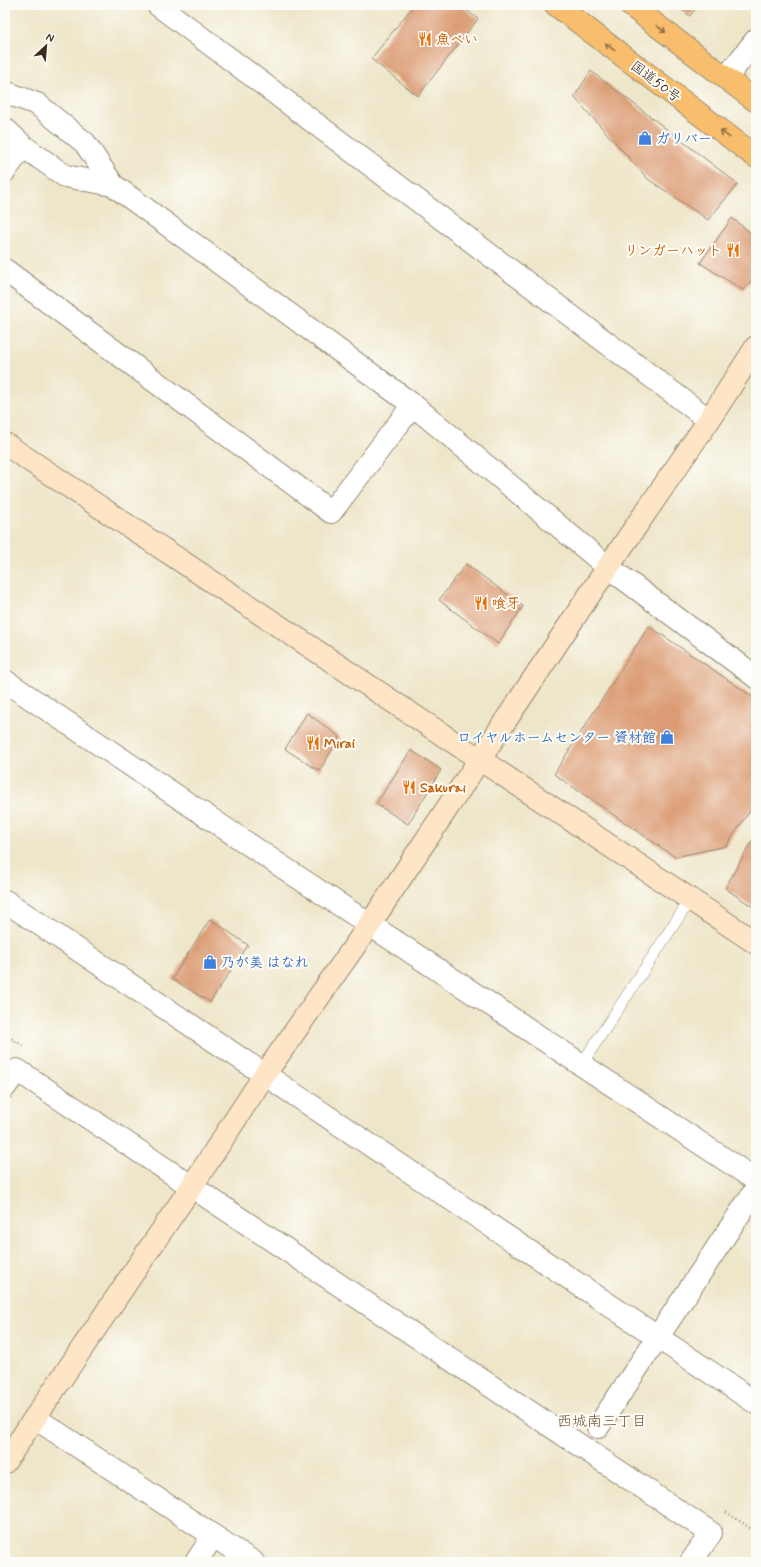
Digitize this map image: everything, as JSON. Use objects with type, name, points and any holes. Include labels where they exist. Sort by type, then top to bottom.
[{"type":"highway","name":"国道50号","points":[[556,5],[756,157]]},
{"type":"highway","points":[[630,5],[756,101]]},
{"type":"street","points":[[158,5],[709,420]]},
{"type":"street","points":[[726,78],[756,40]]},
{"type":"street","points":[[5,92],[37,104],[85,143],[113,185],[414,405],[608,567],[756,677]]},
{"type":"street","points":[[5,130],[23,146],[65,176],[113,185]]},
{"type":"street","points":[[5,171],[23,146]]},
{"type":"street","points":[[5,270],[331,512],[414,405]]},
{"type":"street","points":[[5,1462],[192,1186],[265,1074],[370,924],[480,761],[608,567],[709,420],[756,347]]},
{"type":"street","points":[[5,444],[756,943]]},
{"type":"street","points":[[5,681],[756,1180]]},
{"type":"street","points":[[5,901],[756,1403]]},
{"type":"street","points":[[5,1087],[16,1070],[711,1533],[691,1562]]},
{"type":"street","points":[[598,1427],[756,1189]]},
{"type":"street","points":[[35,1418],[253,1562]]},
{"type":"street","points":[[196,1562],[214,1536]]},
{"type":"lane","points":[[581,1065],[690,900]]},
{"type":"building","name":"魚べい","points":[[414,5],[460,5],[478,19],[418,96],[371,59]]},
{"type":"building","points":[[675,5],[698,5],[690,16]]},
{"type":"building","name":"ガリバー","points":[[591,71],[738,184],[708,220],[648,179],[574,97]]},
{"type":"building","name":"リンガーハット","points":[[732,218],[756,237],[756,275],[743,290],[700,263]]},
{"type":"building","name":"喰牙","points":[[466,564],[523,606],[498,644],[439,600]]},
{"type":"building","name":"ロイヤルホームセンター 資材館","points":[[649,626],[756,699],[756,802],[726,846],[675,857],[554,774]]},
{"type":"building","name":"Mirai","points":[[307,713],[340,737],[319,771],[285,749]]},
{"type":"building","name":"Sakurai","points":[[411,750],[441,770],[408,824],[376,804]]},
{"type":"building","points":[[756,834],[756,909],[725,888]]},
{"type":"building","name":"乃が美 はなれ","points":[[210,919],[248,945],[210,1002],[172,979]]},
{"type":"place","name":"魚べい","points":[[425,39]]},
{"type":"place","name":"ガリバー","points":[[645,138]]},
{"type":"place","name":"リンガーハット","points":[[733,250]]},
{"type":"place","name":"喰牙","points":[[481,603]]},
{"type":"place","name":"ロイヤルホームセンター 資材館","points":[[667,737]]},
{"type":"place","name":"Mirai","points":[[313,743]]},
{"type":"place","name":"Sakurai","points":[[409,787]]},
{"type":"place","name":"乃が美 はなれ","points":[[210,962]]},
{"type":"district","name":"西城南三丁目","points":[[602,1421]]}]
